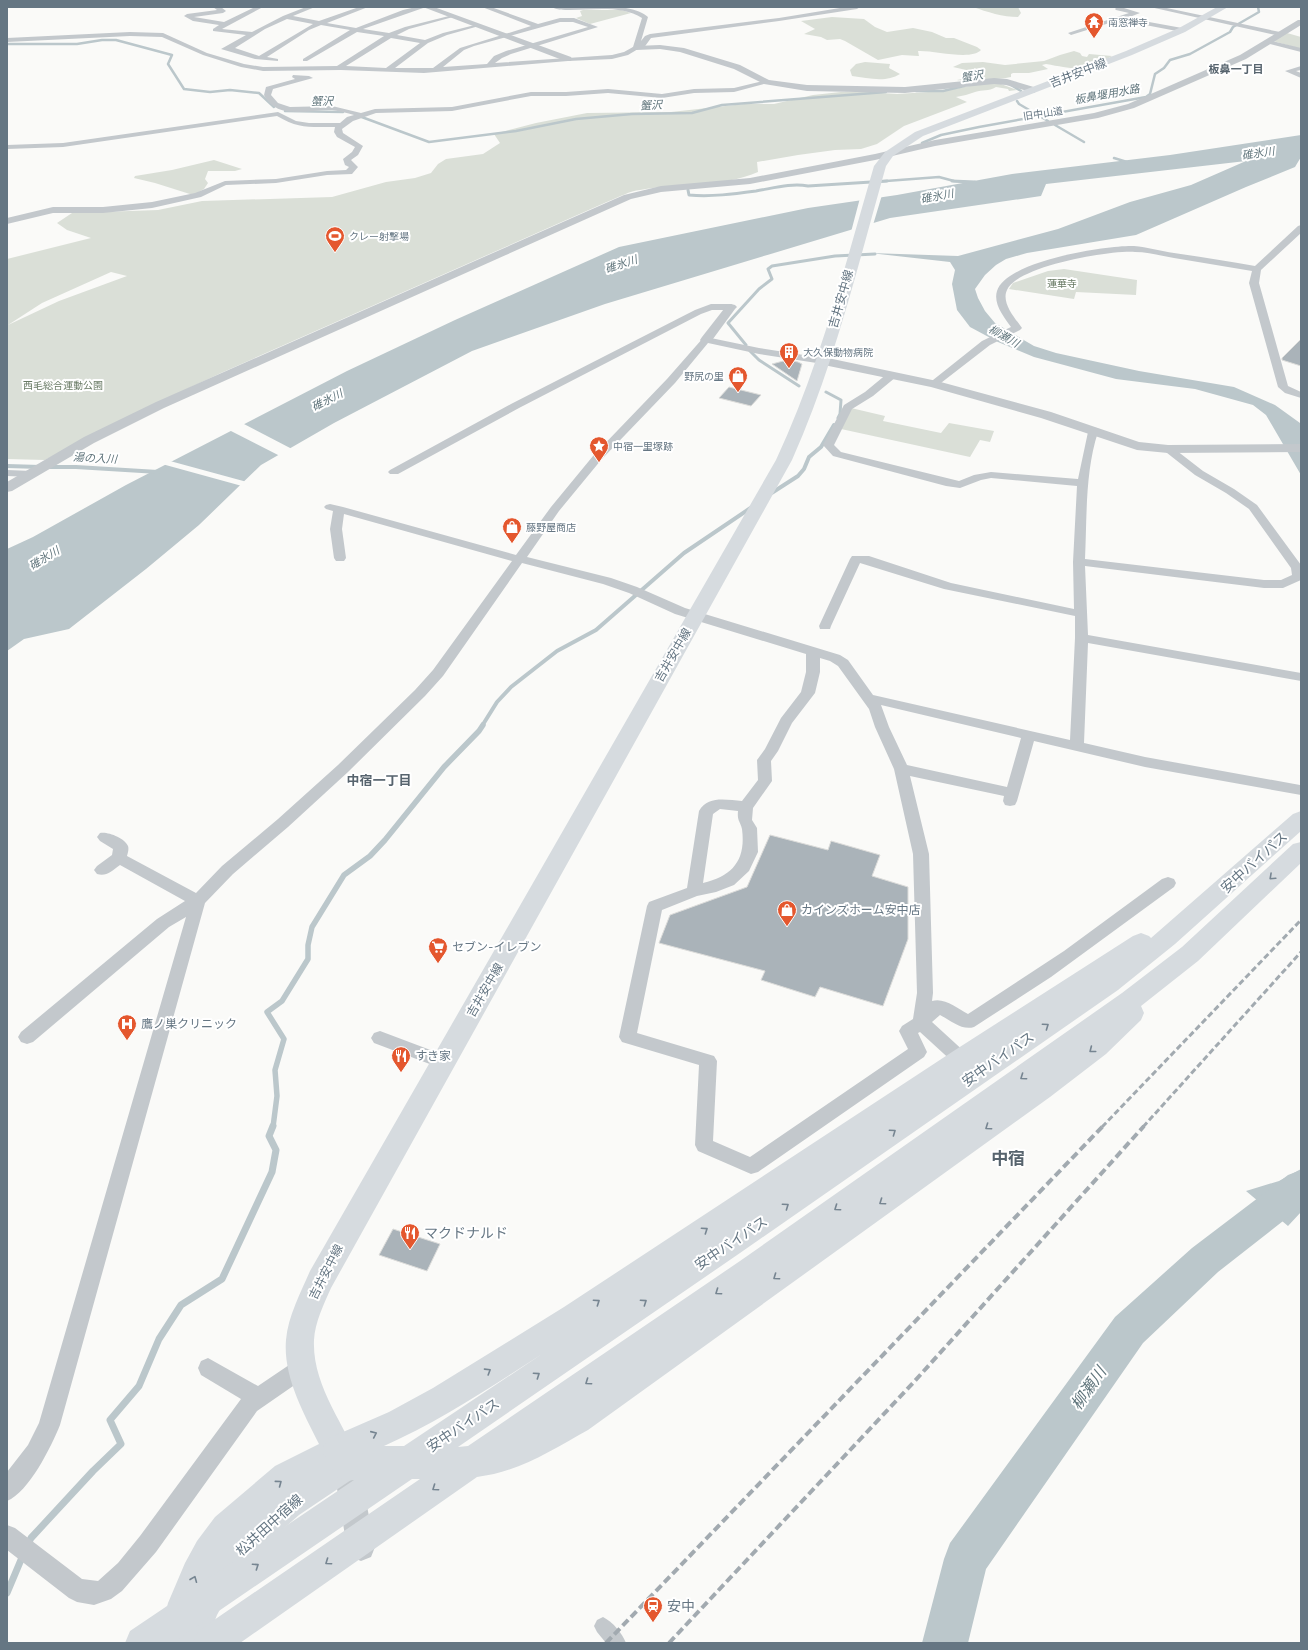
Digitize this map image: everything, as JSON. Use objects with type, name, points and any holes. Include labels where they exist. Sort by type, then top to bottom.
[{"type":"highway","name":"安中バイパス","points":[[142,1643],[730,1244],[1109,983],[1167,938],[1223,890],[1301,819]]},
{"type":"highway","name":"安中バイパス","points":[[210,1643],[750,1270],[1125,1005],[1190,954],[1301,850]]},
{"type":"highway","points":[[342,1458],[400,1423],[444,1399],[574,1317],[961,1059],[1223,890]]},
{"type":"highway","points":[[342,1458],[408,1464],[460,1463],[501,1457],[531,1445],[577,1419],[1041,1089],[1097,1047],[1190,954]]},
{"type":"highway","points":[[574,1317],[627,1383]]},
{"type":"highway","points":[[125,1643],[180,1639]]},
{"type":"main road","name":"吉井安中線","points":[[342,1458],[314,1399],[302,1368],[300,1341],[304,1320],[320,1280],[726,565],[784,460],[802,421],[823,361],[878,172],[889,154],[919,134],[931,128],[1129,53],[1181,26],[1193,24],[1224,7]]},
{"type":"main road","name":"松井田中宿線","points":[[180,1639],[237,1552],[287,1505],[342,1458]]},
{"type":"street","points":[[216,7],[223,11],[187,16],[195,20],[224,24]]},
{"type":"street","points":[[252,34],[215,30],[224,24],[260,7]]},
{"type":"street","points":[[293,7],[304,10]]},
{"type":"street","points":[[206,54],[229,48],[285,17],[312,7]]},
{"type":"street","points":[[260,58],[319,23],[365,7]]},
{"type":"street","points":[[318,59],[302,60],[334,40],[354,30],[389,16],[423,7]]},
{"type":"street","points":[[427,7],[568,59]]},
{"type":"street","points":[[485,7],[537,26]]},
{"type":"street","points":[[555,7],[625,9],[639,13],[645,17],[638,48]]},
{"type":"street","points":[[7,40],[153,34],[168,36],[206,54],[243,66],[258,68],[435,70],[568,59],[612,57],[626,54],[638,48],[647,37],[650,36],[743,23],[773,21],[857,7]]},
{"type":"street","points":[[1071,33],[1141,14],[1118,9],[1122,7]]},
{"type":"street","points":[[1154,7],[1280,34]]},
{"type":"street","points":[[359,115],[332,108],[297,110],[285,109],[269,99],[267,95],[268,89],[270,87],[309,78],[293,77],[296,74],[336,70],[389,36],[407,28],[451,16]]},
{"type":"street","points":[[285,17],[426,42]]},
{"type":"street","points":[[1120,19],[1181,26]]},
{"type":"street","points":[[435,70],[462,49],[537,26],[560,20],[574,20],[595,27],[531,45],[500,56],[493,60],[489,65]]},
{"type":"street","name":"旧中山道","points":[[7,488],[106,431],[160,405],[628,197],[661,189],[750,181],[943,142],[1095,116],[1131,106],[1243,57],[1301,22]]},
{"type":"street","points":[[387,70],[426,42],[446,34],[477,25]]},
{"type":"street","points":[[1268,42],[1301,50]]},
{"type":"street","points":[[229,48],[260,58],[282,60]]},
{"type":"street","points":[[638,48],[681,50],[737,67],[767,82],[807,88],[905,90],[994,81],[1034,90]]},
{"type":"street","points":[[339,58],[351,60]]},
{"type":"street","points":[[1301,68],[1289,71],[1301,76]]},
{"type":"street","points":[[7,147],[63,145],[278,114],[294,123],[309,125],[340,125],[359,115],[375,111],[459,108],[531,94],[566,94],[608,91],[654,96],[694,91],[734,90],[767,82]]},
{"type":"street","points":[[7,221],[53,210],[117,209],[169,203],[198,195],[225,183],[276,181],[327,173],[349,172],[354,167],[348,162],[347,159],[359,149],[359,146],[340,135],[338,128],[340,125]]},
{"type":"street","points":[[1300,230],[1257,269],[1254,283],[1283,387],[1289,391],[1301,395]]},
{"type":"street","points":[[933,384],[988,342],[1017,328],[1003,306],[1002,289],[1006,282],[1028,268],[1044,263],[1120,249],[1135,249],[1257,269]]},
{"type":"street","points":[[394,472],[515,406],[698,312],[711,307],[731,308]]},
{"type":"street","points":[[27,1037],[163,923],[198,901],[226,870],[283,824],[360,752],[424,689],[438,673],[555,509],[597,458],[671,381],[731,308]]},
{"type":"street","points":[[706,340],[759,351],[823,361],[933,384],[1046,415],[1137,446],[1168,449],[1301,448]]},
{"type":"street","points":[[892,375],[869,394],[848,407],[828,445],[837,454],[932,478],[946,483],[960,485],[978,477],[991,475],[1084,483]]},
{"type":"street","points":[[1077,746],[1082,638],[1080,562],[1084,483],[1090,441],[1093,432]]},
{"type":"street","points":[[1080,562],[1264,584],[1283,584],[1298,577],[1297,568],[1253,507],[1230,491],[1199,473],[1168,449]]},
{"type":"street","points":[[7,473],[34,472]]},
{"type":"street","points":[[340,558],[334,508],[519,559],[607,581],[696,616],[835,658],[843,663],[876,708],[882,727],[901,769],[921,854],[925,994],[921,1022]]},
{"type":"street","points":[[824,626],[856,559],[865,559],[948,586],[1082,614]]},
{"type":"street","points":[[1082,638],[1301,677]]},
{"type":"street","points":[[813,652],[813,672],[808,693],[786,722],[771,751],[764,760],[765,781],[746,807],[745,820],[749,828],[750,852],[744,867],[728,881],[716,886],[694,891],[654,906],[628,1037],[708,1061],[704,1144],[751,1166],[918,1052],[908,1031],[921,1022],[938,1006],[968,1022],[1018,992],[1168,883]]},
{"type":"street","points":[[869,698],[1145,762],[1300,790]]},
{"type":"street","points":[[901,769],[1012,798],[1029,735]]},
{"type":"street","points":[[694,891],[706,811],[718,804],[746,807]]},
{"type":"street","points":[[102,870],[119,858],[121,847],[105,837]]},
{"type":"street","points":[[119,858],[198,901]]},
{"type":"street","points":[[7,1490],[36,1453],[49,1425],[198,901]]},
{"type":"street","points":[[921,1022],[961,1059]]},
{"type":"street","points":[[380,1038],[443,1062]]},
{"type":"street","points":[[208,1368],[258,1398]]},
{"type":"street","points":[[7,1536],[77,1590],[94,1593],[114,1584],[152,1538],[250,1404],[302,1368]]},
{"type":"street","points":[[342,1458],[363,1554]]},
{"type":"street","points":[[603,1626],[617,1643]]},
{"type":"green space","points":[[973,7],[1018,7],[1021,13],[1018,17],[1007,16]]},
{"type":"green space","points":[[621,10],[631,13],[590,24],[576,18],[582,16],[580,11]]},
{"type":"green space","points":[[832,17],[864,19],[875,27],[887,32],[913,28],[932,32],[946,38],[954,38],[981,50],[969,55],[918,51],[919,56],[902,55],[878,60],[840,39],[827,40],[821,37],[804,34],[815,29],[801,21]]},
{"type":"green space","points":[[1287,33],[1301,37],[1301,49],[1273,41]]},
{"type":"green space","points":[[1074,51],[1087,57],[1089,54],[1112,56],[1087,67],[1073,68],[1046,64],[1042,65],[1048,69],[1029,73],[1013,73],[1011,74],[1011,77],[1000,79],[966,81],[957,80],[967,78],[963,76],[975,72],[953,67],[962,63],[983,62],[1005,65],[1044,61]]},
{"type":"green space","points":[[865,62],[890,64],[889,68],[900,74],[895,77],[883,79],[852,76],[850,70],[856,64]]},
{"type":"green space","name":"西毛総合運動公園","points":[[985,83],[1001,84],[1017,90],[1009,91],[1008,89],[996,87],[956,97],[967,102],[904,126],[877,144],[861,149],[835,150],[757,162],[758,172],[729,181],[655,188],[628,193],[221,373],[125,418],[45,460],[7,459],[7,259],[91,238],[67,230],[57,223],[72,213],[158,210],[202,201],[332,197],[386,182],[415,178],[431,173],[438,164],[446,159],[483,154],[500,143],[494,134],[536,123],[587,113],[671,112],[744,104],[774,104],[813,95],[841,92],[897,94],[944,91]],"holes":[[[111,272],[127,276],[59,301],[8,325],[42,303]]]},
{"type":"green space","points":[[214,160],[242,169],[235,171],[208,171],[205,179],[208,183],[204,189],[193,195],[134,178],[135,176],[172,170]]},
{"type":"green space","name":"蓮華寺","points":[[1064,269],[1137,280],[1136,295],[1076,292],[1074,299],[1009,289],[1013,283],[1048,271]]},
{"type":"green space","points":[[851,408],[885,416],[883,421],[941,433],[949,423],[994,431],[990,442],[980,440],[970,457],[841,429]]},
{"type":"water","name":"碓氷川","points":[[1301,135],[1301,157],[1295,167],[1136,235],[1027,253],[1006,259],[996,265],[985,275],[975,289],[985,311],[995,323],[1034,346],[1056,353],[1139,371],[1234,387],[1275,405],[1300,423],[1301,475],[1266,415],[1253,405],[1195,389],[1116,379],[1034,357],[998,342],[970,327],[957,310],[952,284],[955,270],[950,262],[870,253],[958,256],[1058,229],[1130,202],[1191,185],[1246,161],[1046,184],[1041,196],[890,218],[605,304],[472,351],[334,423],[261,465],[199,525],[146,569],[69,629],[24,639],[7,651],[7,549],[33,537],[126,485],[347,371],[455,320],[619,247],[808,208],[897,195],[1012,174],[1170,155]]},
{"type":"water","points":[[1301,1169],[1301,1212],[1288,1226],[1246,1191],[1279,1181]]},
{"type":"pier","points":[[882,195],[873,225],[851,232],[860,198]]},
{"type":"pier","points":[[242,423],[292,449],[280,456],[229,430]]},
{"type":"pier","points":[[170,461],[247,482],[242,486],[162,464]]},
{"type":"building","points":[[1301,339],[1301,366],[1282,360],[1282,358]]},
{"type":"building","name":"大久保動物病院","points":[[787,360],[802,364],[797,381],[772,364]]},
{"type":"building","name":"野尻の里","points":[[729,387],[761,395],[751,406],[719,398]]},
{"type":"building","name":"カインズホーム安中店","points":[[770,835],[828,850],[831,841],[880,855],[872,876],[908,887],[908,939],[883,1006],[820,987],[815,997],[761,980],[765,971],[659,943],[670,915],[747,887]]},
{"type":"building","name":"マクドナルド","points":[[393,1229],[440,1244],[427,1271],[379,1255]]},
{"type":"waterway","name":"板鼻堰用水路","points":[[1040,116],[1146,97],[1150,94],[1155,74],[1164,68],[1170,60],[1190,54],[1230,32],[1233,27],[1259,12],[1258,7]]},
{"type":"waterway","name":"蟹沢","points":[[7,44],[77,44],[102,40],[116,40],[172,55],[168,64],[184,89],[210,92],[230,90],[259,93],[274,107]]},
{"type":"waterway","name":"蟹沢","points":[[1011,85],[1021,91]]},
{"type":"waterway","name":"蟹沢","points":[[916,91],[943,91],[964,86]]},
{"type":"waterway","name":"蟹沢","points":[[359,116],[429,142],[516,131],[576,119],[632,114],[692,113],[722,105],[886,92]]},
{"type":"waterway","name":"蟹沢","points":[[1017,101],[1019,104],[1040,116]]},
{"type":"waterway","name":"蟹沢","points":[[285,111],[343,112]]},
{"type":"waterway","name":"板鼻堰用水路","points":[[922,143],[941,135],[1040,116]]},
{"type":"waterway","name":"板鼻堰用水路","points":[[1040,116],[1048,121]]},
{"type":"waterway","name":"蟹沢","points":[[1055,125],[1084,142]]},
{"type":"waterway","name":"蟹沢","points":[[1114,158],[1127,162]]},
{"type":"waterway","name":"碓氷川","points":[[882,181],[939,177],[956,181]]},
{"type":"waterway","points":[[688,190],[689,195],[697,196],[748,192],[789,185],[808,186],[882,181]]},
{"type":"waterway","points":[[873,182],[882,181]]},
{"type":"waterway","points":[[882,181],[887,181]]},
{"type":"waterway","name":"碓氷川","points":[[952,181],[956,181]]},
{"type":"waterway","points":[[956,181],[975,182]]},
{"type":"waterway","points":[[956,181],[966,182]]},
{"type":"waterway","points":[[746,345],[728,323],[759,289],[772,279],[768,269],[772,266],[835,256],[875,254]]},
{"type":"waterway","points":[[750,351],[759,360],[799,386]]},
{"type":"waterway","points":[[826,392],[841,400],[840,414],[838,418]]},
{"type":"waterway","points":[[770,494],[798,476],[804,469],[809,457],[821,447],[834,425]]},
{"type":"waterway","name":"湯の入川","points":[[7,466],[40,467]]},
{"type":"waterway","name":"湯の入川","points":[[48,467],[76,467],[158,472]]},
{"type":"waterway","points":[[482,726],[497,702],[511,687],[557,651],[596,630],[684,553],[752,507]]},
{"type":"waterway","points":[[273,1127],[277,1096],[275,1070],[284,1039],[267,1012],[282,1001],[308,959],[308,945],[312,927],[344,875],[370,856],[385,840],[444,767],[483,725]]},
{"type":"waterway","points":[[28,1544],[31,1538],[93,1471],[121,1444],[110,1420],[139,1386],[159,1339],[181,1305],[222,1279],[272,1172],[276,1150],[269,1136],[273,1126]]},
{"type":"waterway","name":"柳瀬川","points":[[945,1643],[966,1559],[1129,1330],[1205,1260],[1301,1186]]},
{"type":"waterway","points":[[7,1593],[23,1555]]},
{"type":"railway","points":[[1102,1127],[1301,920]]},
{"type":"railway","points":[[1143,1127],[1301,952]]},
{"type":"railway","points":[[606,1643],[1103,1126]]},
{"type":"railway","points":[[669,1643],[913,1383],[1144,1126]]},
{"type":"place","name":"南窓禅寺","points":[[1094,39]]},
{"type":"place","name":"クレー射撃場","points":[[335,253]]},
{"type":"place","name":"大久保動物病院","points":[[789,369]]},
{"type":"place","name":"野尻の里","points":[[738,393]]},
{"type":"place","name":"中宿一里塚跡","points":[[599,463]]},
{"type":"place","name":"藤野屋商店","points":[[512,544]]},
{"type":"place","name":"カインズホーム安中店","points":[[787,927]]},
{"type":"place","name":"セブン-イレブン","points":[[438,964]]},
{"type":"place","name":"鷹ノ巣クリニック","points":[[127,1041]]},
{"type":"place","name":"すき家","points":[[401,1073]]},
{"type":"place","name":"マクドナルド","points":[[410,1250]]},
{"type":"place","name":"安中","points":[[653,1623]]},
{"type":"district","name":"板鼻一丁目","points":[[1236,69]]},
{"type":"district","name":"中宿一丁目","points":[[379,780]]},
{"type":"district","name":"中宿","points":[[1008,1158]]}]
